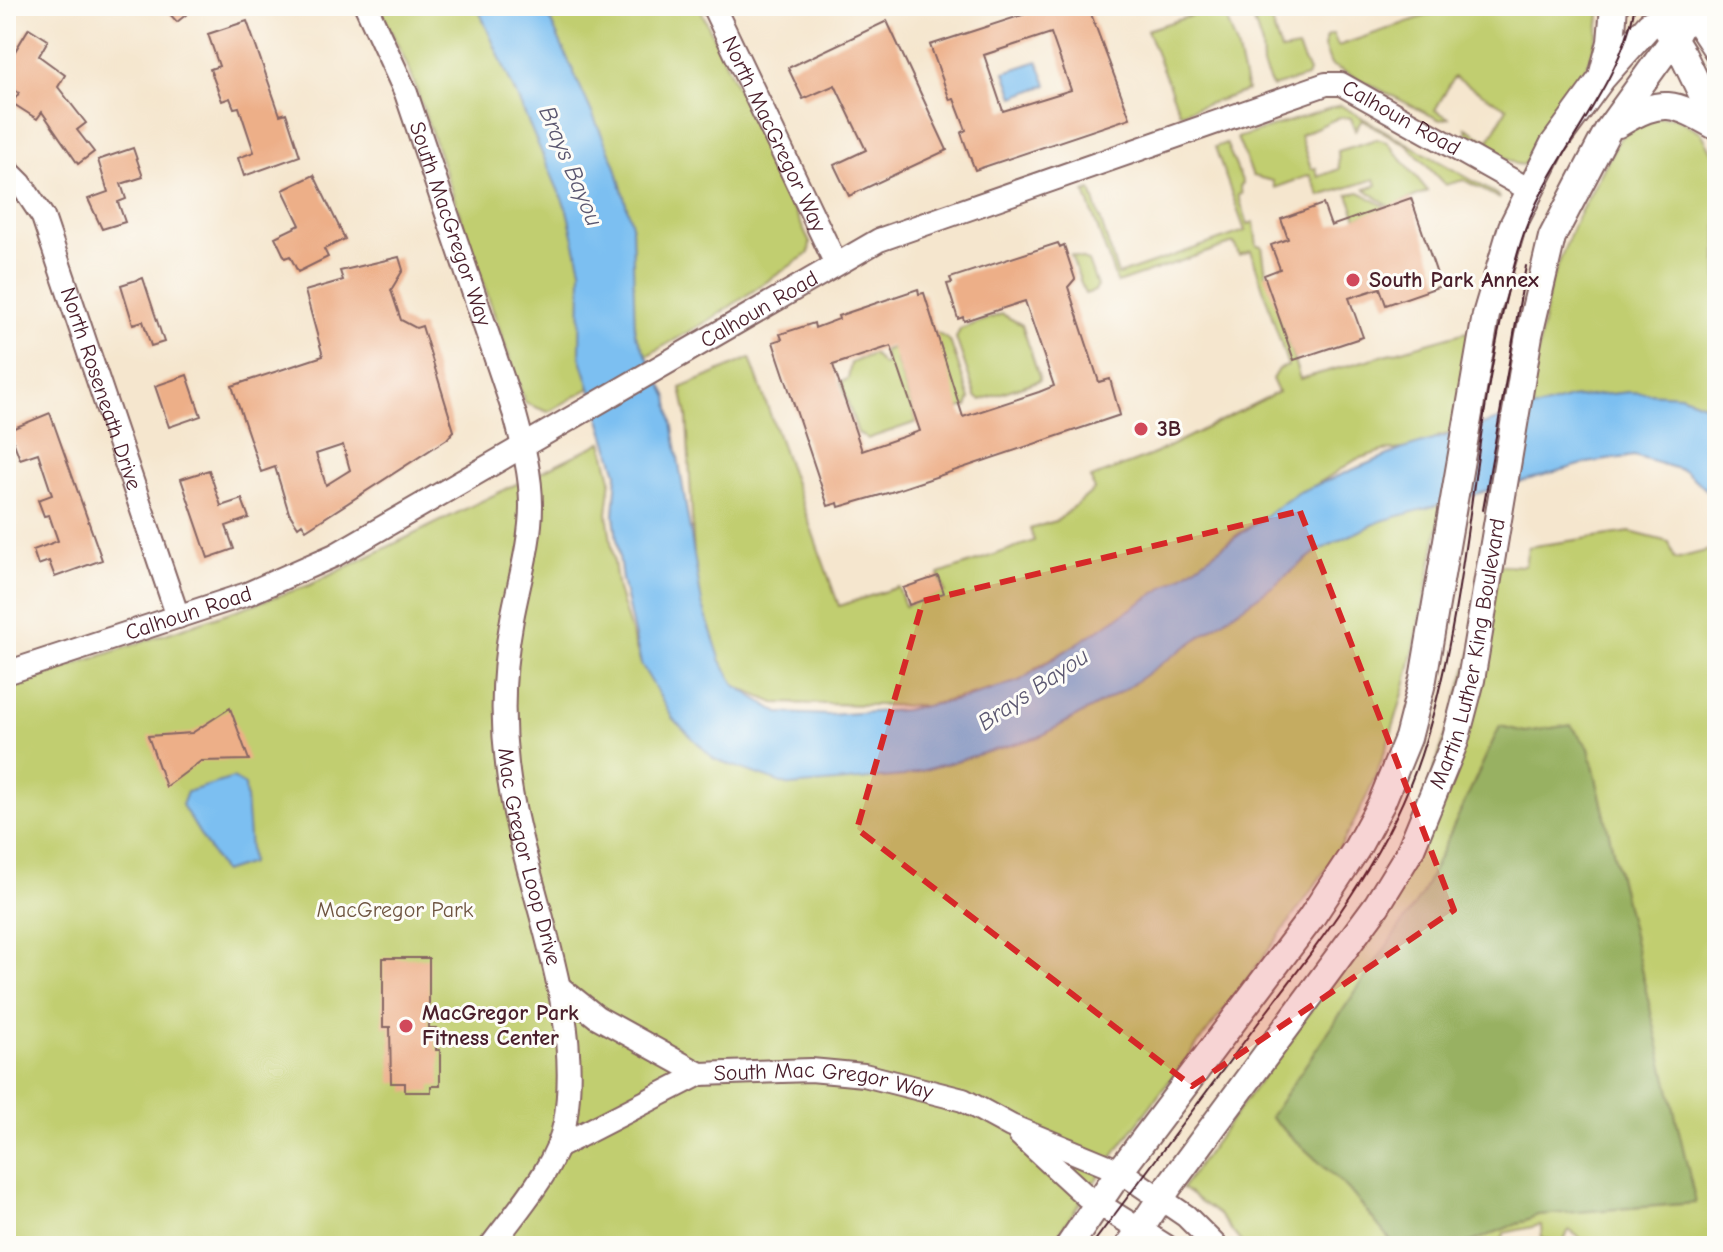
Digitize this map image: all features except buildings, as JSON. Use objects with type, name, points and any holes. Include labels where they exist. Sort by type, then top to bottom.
[{"type":"main road","points":[[1602,78],[1611,42],[1614,6]]},
{"type":"main road","points":[[1690,7],[1717,50]]},
{"type":"main road","name":"Martin Luther King Boulevard","points":[[1120,1171],[1311,918],[1381,804],[1408,738],[1441,581],[1480,349],[1502,255],[1528,189],[1553,145],[1602,78],[1638,36],[1690,7]]},
{"type":"main road","points":[[1662,21],[1717,126]]},
{"type":"main road","name":"Martin Luther King Boulevard","points":[[1135,1237],[1377,905],[1410,851],[1455,741],[1471,680],[1529,335],[1552,237],[1662,21]]},
{"type":"main road","points":[[1608,130],[1647,106],[1667,104],[1717,126]]},
{"type":"main road","points":[[1069,1246],[1120,1171]]},
{"type":"street","name":"South MacGregor Way","points":[[366,6],[406,93],[524,446]]},
{"type":"street","name":"North MacGregor Way","points":[[713,6],[836,264]]},
{"type":"street","name":"Calhoun Road","points":[[6,673],[247,594],[335,555],[879,240],[1326,84],[1341,84],[1528,189]]},
{"type":"street","name":"North Roseneath Drive","points":[[6,169],[21,184],[43,217],[178,617]]},
{"type":"street","name":"Mac Gregor Loop Drive","points":[[491,1246],[560,1146],[568,1069],[558,986],[528,876],[507,765],[503,696],[512,616],[531,505],[524,446]]},
{"type":"street","name":"South Mac Gregor Way","points":[[558,986],[597,1017],[700,1074],[811,1070],[864,1075],[963,1100],[1011,1126],[1120,1171],[1186,1216],[1216,1246]]},
{"type":"street","points":[[560,1146],[700,1074]]},
{"type":"street","name":"South Mac Gregor Way","points":[[1011,1126],[1135,1237],[1166,1246]]},
{"type":"highlighted area","points":[[1300,511],[1454,910],[1192,1086],[857,829],[923,601]]},
{"type":"green space","points":[[379,6],[699,6],[810,243],[809,253],[713,318],[548,412],[525,403],[410,71]]},
{"type":"green space","points":[[1222,6],[1237,47],[1247,91],[1180,113],[1147,30]]},
{"type":"green space","points":[[1249,6],[1266,6],[1281,51],[1298,48],[1309,72],[1307,77],[1272,87],[1263,66],[1262,46]]},
{"type":"green space","points":[[1454,6],[1600,6],[1599,28],[1585,70],[1524,165],[1516,164],[1468,137],[1466,128],[1489,141],[1507,108],[1454,77],[1435,110],[1449,118],[1440,120],[1331,65],[1324,47],[1327,37],[1333,34],[1338,46]]},
{"type":"green space","points":[[1340,105],[1500,199],[1464,180],[1445,185],[1408,146],[1362,120],[1355,130],[1351,118],[1340,117],[1300,135],[1311,169],[1316,168],[1318,177],[1339,169],[1338,151],[1377,139],[1387,142],[1428,191],[1390,207],[1365,189],[1377,185],[1375,179],[1320,196],[1310,175],[1275,188],[1273,181],[1253,176],[1237,138]]},
{"type":"green space","points":[[1674,117],[1701,132],[1717,161],[1717,409],[1680,395],[1527,411],[1550,285],[1576,220],[1620,138],[1643,119]]},
{"type":"green space","points":[[1226,143],[1243,183],[1240,186],[1242,194],[1238,195],[1248,224],[1254,222],[1257,246],[1262,246],[1266,274],[1300,379],[1466,332],[1473,336],[1455,432],[1437,437],[1424,447],[1383,451],[1357,459],[1238,534],[1163,593],[1036,668],[1021,682],[925,706],[774,703],[737,687],[709,648],[696,599],[687,416],[681,388],[750,358],[839,606],[898,587],[905,606],[945,592],[939,574],[1034,541],[1030,529],[1058,520],[1094,490],[1091,478],[1152,455],[1278,392],[1272,379],[1278,369],[1288,366],[1251,251],[1239,255],[1234,243],[1117,283],[1085,192],[1091,190],[1118,275],[1245,231],[1215,147]]},
{"type":"green space","points":[[1360,192],[1385,208],[1357,218],[1348,194]]},
{"type":"green space","points":[[1071,255],[1088,261],[1097,286],[1095,291],[1085,294]]},
{"type":"green space","points":[[1002,314],[1022,325],[1040,380],[981,400],[976,397],[956,338],[960,329]]},
{"type":"green space","points":[[937,333],[950,341],[970,399],[967,406],[950,411],[923,338]]},
{"type":"green space","points":[[903,344],[896,360],[917,422],[867,439],[858,433],[841,382],[848,379],[851,363],[873,354],[883,365],[887,364],[883,351]]},
{"type":"green space","name":"MacGregor Park","points":[[602,442],[611,479],[607,513],[618,590],[641,664],[904,776],[1039,737],[1124,690],[1317,551],[1381,521],[1443,502],[1406,684],[1384,754],[1360,810],[1298,910],[1130,1132],[1051,1246],[6,1246],[6,688],[310,585]]},
{"type":"green space","points":[[1630,532],[1669,542],[1675,559],[1717,548],[1717,1246],[1591,1246],[1569,1230],[1563,1242],[1542,1239],[1541,1225],[1504,1233],[1501,1246],[1244,1246],[1219,1215],[1182,1188],[1394,895],[1500,565],[1525,566],[1528,547]]},
{"type":"green space","points":[[1571,725],[1589,748],[1696,1203],[1538,1215],[1462,1246],[1395,1246],[1349,1190],[1270,1117],[1422,894],[1500,726],[1525,732]]},
{"type":"water","name":"Brays Bayou","points":[[477,6],[544,6],[615,164],[632,225],[635,333],[668,397],[702,603],[721,661],[736,686],[779,713],[828,715],[904,710],[963,699],[1019,681],[1185,574],[1297,493],[1403,449],[1570,398],[1629,392],[1680,395],[1717,409],[1717,499],[1685,471],[1634,456],[1587,463],[1381,521],[1317,551],[1273,586],[1124,690],[1039,737],[904,776],[790,786],[714,759],[673,719],[641,664],[622,580],[614,515],[617,473],[580,356],[581,269],[567,210]]},
{"type":"water","points":[[1038,61],[1047,85],[1014,97],[1005,72]]},
{"type":"water","points":[[233,778],[245,785],[251,863],[223,872],[182,805],[187,792]]},
{"type":"tram line","points":[[1091,1246],[1327,931],[1374,858],[1412,780],[1442,678],[1492,365],[1521,242],[1547,182],[1614,68],[1635,6]]},
{"type":"tram line","points":[[1483,510],[1526,266]]},
{"type":"place","name":"South Park Annex","points":[[1353,280]]},
{"type":"place","name":"3B","points":[[1141,429]]},
{"type":"place","name":"MacGregor Park Fitness Center","points":[[406,1026]]}]
